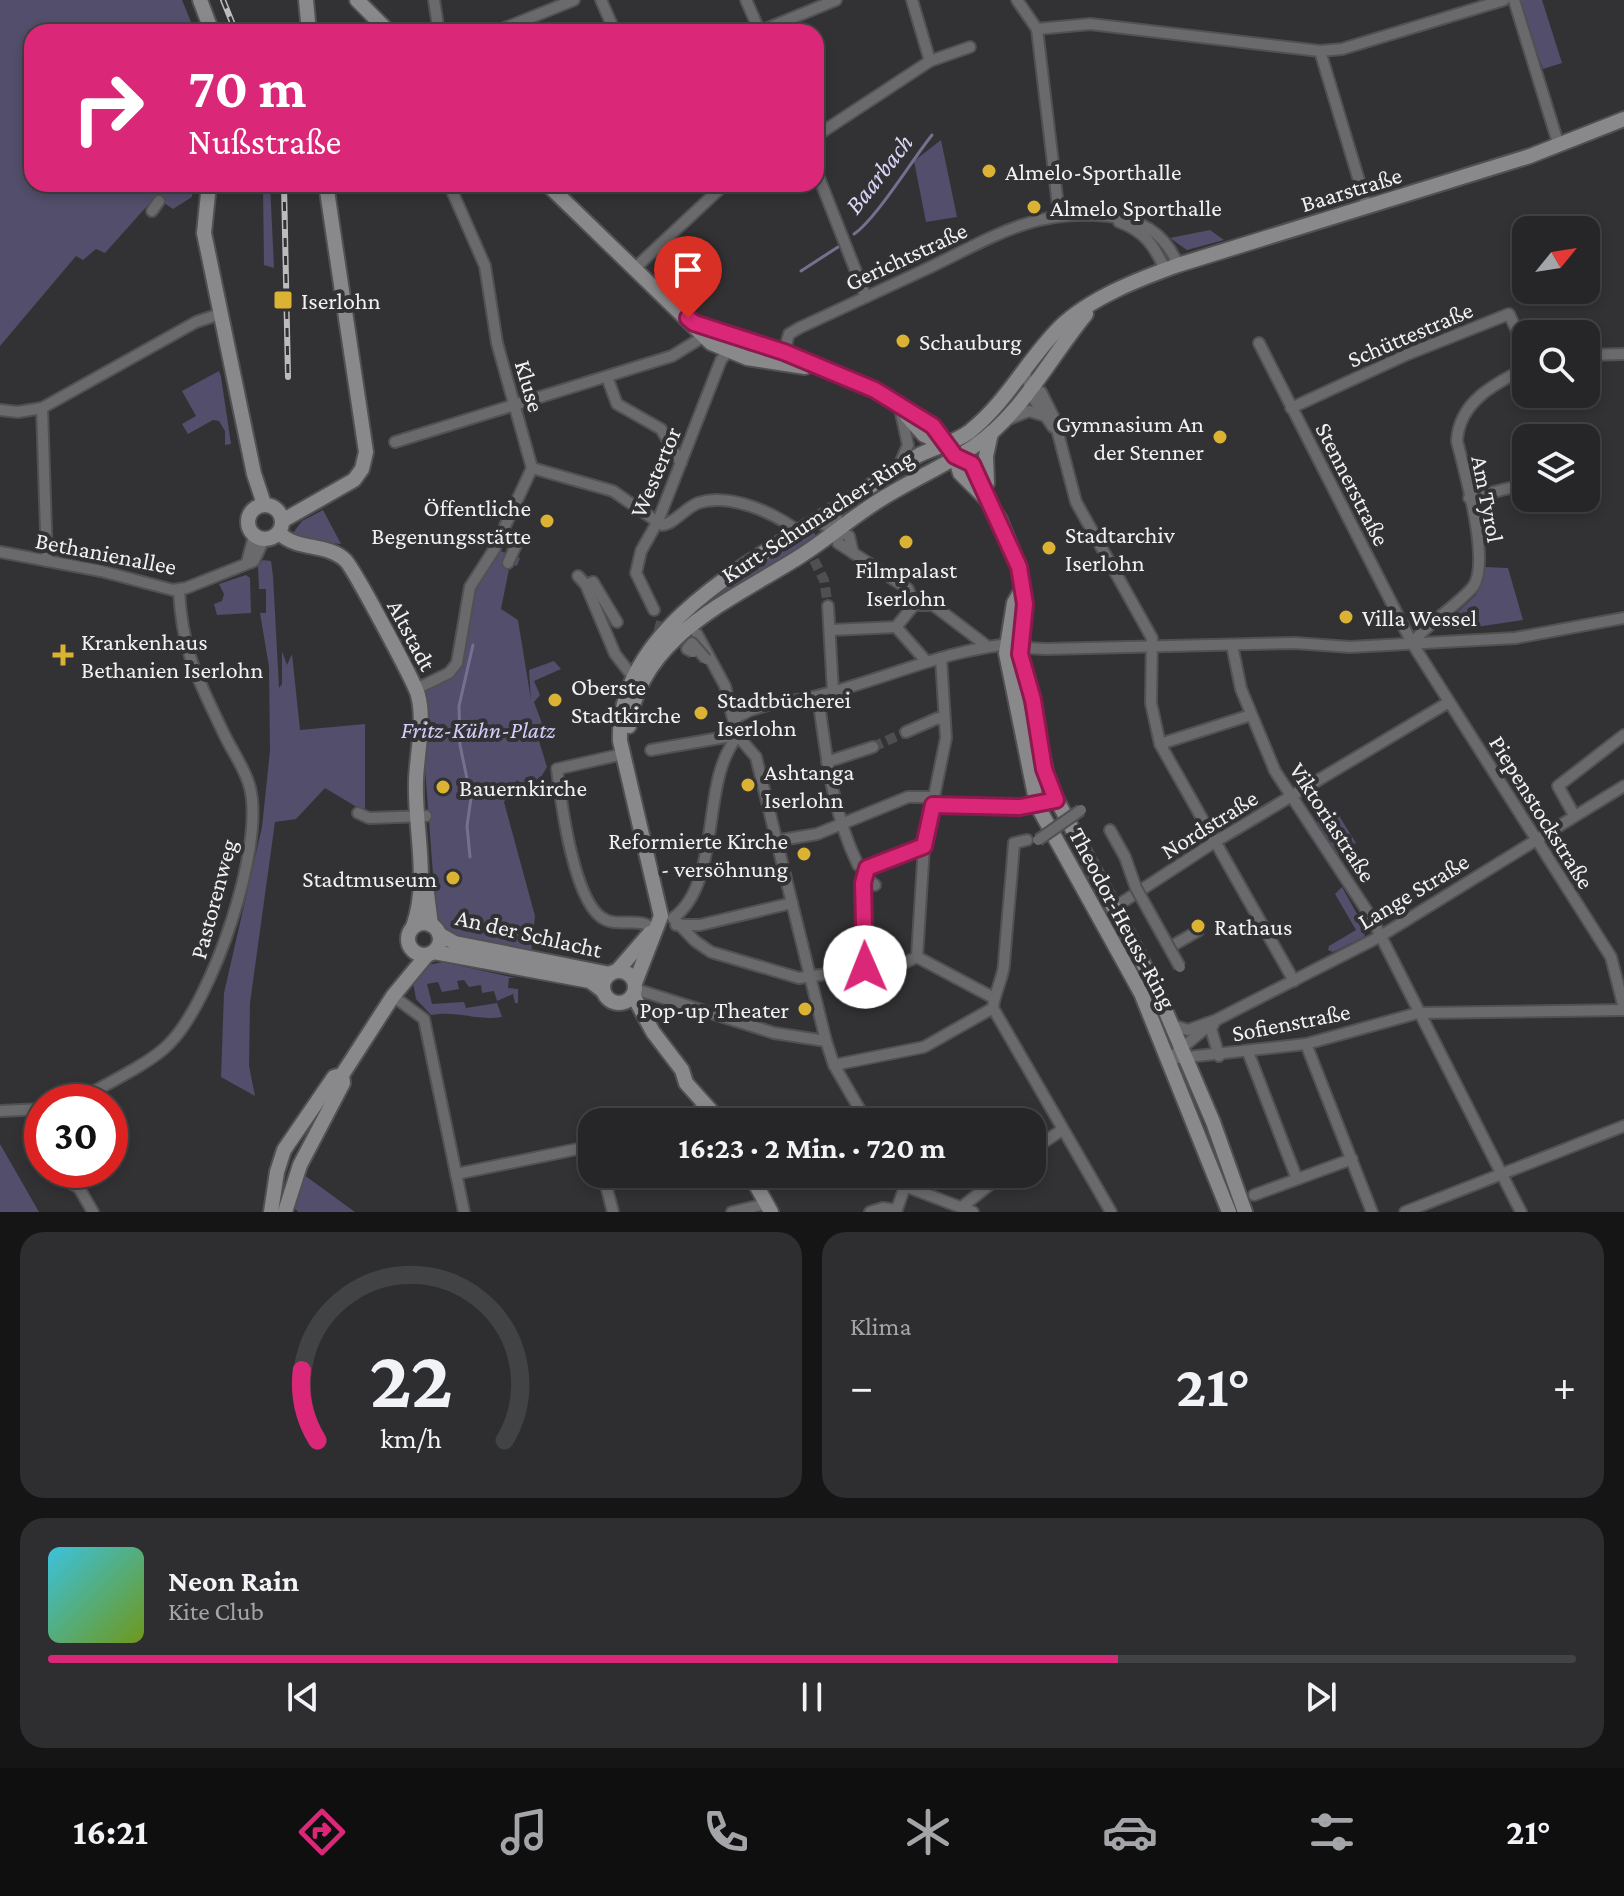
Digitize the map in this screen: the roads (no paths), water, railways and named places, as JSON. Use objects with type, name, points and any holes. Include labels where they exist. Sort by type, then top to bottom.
[{"type":"main road","points":[[196,0],[210,24]]},
{"type":"main road","points":[[196,0],[202,24]]},
{"type":"main road","points":[[299,0],[301,24]]},
{"type":"main road","points":[[306,0],[308,24]]},
{"type":"main road","points":[[357,0],[381,24]]},
{"type":"main road","name":"Baarstraße","points":[[944,445],[963,436],[985,418],[1062,325],[1093,306],[1171,268],[1559,146],[1624,119]]},
{"type":"main road","points":[[198,192],[196,204],[200,252],[220,314]]},
{"type":"main road","points":[[208,192],[204,233],[259,506],[247,520],[271,530],[357,477],[366,452],[327,192]]},
{"type":"main road","points":[[555,192],[694,323],[703,337],[747,358],[817,368]]},
{"type":"main road","name":"Baarstraße","points":[[955,456],[998,426],[1032,388],[1093,306]]},
{"type":"main road","points":[[694,323],[784,352],[817,368]]},
{"type":"main road","name":"Theodor-Heuss-Ring","points":[[817,368],[875,390],[933,426],[944,445],[955,456],[972,464],[979,473],[987,500],[1015,555],[1021,591],[1014,603],[1013,643],[1037,805],[1124,958],[1169,1059],[1218,1192],[1229,1212]]},
{"type":"main road","points":[[899,407],[924,435],[944,445]]},
{"type":"main road","points":[[987,500],[986,456],[998,426]]},
{"type":"main road","name":"Kurt-Schumacher-Ring","points":[[664,922],[623,754],[621,717],[633,677],[658,639],[798,531],[897,469],[944,445]]},
{"type":"main road","name":"Theodor-Heuss-Ring","points":[[955,456],[960,473],[987,500]]},
{"type":"main road","name":"Kurt-Schumacher-Ring","points":[[623,754],[643,684],[667,648],[700,609],[837,531],[883,497],[955,456]]},
{"type":"main road","name":"Altstadt","points":[[259,506],[271,530],[291,552],[330,553],[348,563],[416,689],[427,909],[435,929]]},
{"type":"main road","name":"Theodor-Heuss-Ring","points":[[1013,643],[1044,769],[1056,800],[1115,907],[1171,1025],[1245,1212]]},
{"type":"main road","name":"Altstadt","points":[[413,927],[420,891],[421,816]]},
{"type":"main road","points":[[664,922],[604,980],[603,991],[610,1000],[653,1032],[682,1070],[686,1083],[704,1108]]},
{"type":"main road","points":[[618,1003],[634,989],[664,922]]},
{"type":"main road","points":[[271,1212],[281,1202],[343,1083],[342,1075],[393,996],[439,944],[435,929],[413,927],[408,937],[410,948],[393,996]]},
{"type":"main road","name":"An der Schlacht","points":[[435,929],[455,943],[613,973]]},
{"type":"main road","points":[[410,948],[430,954]]},
{"type":"main road","name":"An der Schlacht","points":[[430,954],[590,981],[603,991]]},
{"type":"main road","points":[[613,973],[629,974],[653,1032]]},
{"type":"main road","points":[[281,1202],[284,1150],[334,1077],[342,1075]]},
{"type":"main road","points":[[757,1188],[768,1208]]},
{"type":"main road","points":[[1218,1192],[1222,1212]]},
{"type":"street","points":[[434,0],[438,24]]},
{"type":"street","points":[[515,24],[574,0]]},
{"type":"street","points":[[601,0],[612,24]]},
{"type":"street","points":[[746,0],[756,24]]},
{"type":"street","points":[[778,24],[836,0]]},
{"type":"street","points":[[912,0],[930,61]]},
{"type":"street","points":[[1017,0],[1037,29],[1059,214]]},
{"type":"street","points":[[1037,29],[1090,24],[1320,51],[1342,49],[1504,0]]},
{"type":"street","points":[[1514,0],[1559,146]]},
{"type":"street","points":[[824,131],[930,61],[970,47]]},
{"type":"street","points":[[1320,51],[1367,207]]},
{"type":"street","points":[[824,190],[866,297]]},
{"type":"street","name":"Kluse","points":[[453,192],[485,266],[497,343],[532,468]]},
{"type":"street","points":[[634,269],[716,192]]},
{"type":"street","points":[[152,211],[159,201]]},
{"type":"street","name":"Gerichtstraße","points":[[784,352],[789,334],[1024,223],[1059,214],[1111,216],[1144,235],[1171,268]]},
{"type":"street","points":[[0,410],[18,412],[42,408],[196,322],[220,314]]},
{"type":"street","name":"Schüttestraße","points":[[1291,408],[1408,354],[1509,314],[1512,320]]},
{"type":"street","points":[[395,442],[672,356],[703,337]]},
{"type":"street","name":"Stennerstraße","points":[[1259,343],[1412,643]]},
{"type":"street","points":[[732,352],[775,355],[784,352]]},
{"type":"street","name":"Westertor","points":[[654,610],[636,573],[641,551],[658,521],[707,402],[732,352]]},
{"type":"street","points":[[1600,355],[1624,354]]},
{"type":"street","points":[[1025,373],[1035,401],[1054,429]]},
{"type":"street","points":[[607,377],[617,404],[661,429],[681,463]]},
{"type":"street","name":"Am Tyrol","points":[[1412,643],[1424,628],[1475,586],[1479,569],[1478,545],[1457,441],[1464,410],[1512,377]]},
{"type":"street","points":[[1032,388],[1041,392],[1054,418],[1054,429],[1076,502],[1121,586],[1147,625],[1153,647],[1151,703],[1160,744],[1213,843],[1294,981]]},
{"type":"street","name":"Kurt-Schumacher-Ring","points":[[897,469],[908,445],[899,407]]},
{"type":"street","points":[[42,408],[47,561]]},
{"type":"street","points":[[998,426],[1029,411],[1044,416]]},
{"type":"street","points":[[505,526],[532,468],[613,491],[665,526],[697,504],[723,500],[754,509],[798,531]]},
{"type":"street","points":[[1469,498],[1512,487]]},
{"type":"street","points":[[837,531],[839,507]]},
{"type":"street","points":[[815,521],[849,536],[853,553],[908,589],[914,605]]},
{"type":"street","name":"Bethanienallee","points":[[0,552],[179,590],[247,562],[271,530]]},
{"type":"street","points":[[508,563],[516,545]]},
{"type":"street","points":[[416,689],[449,673],[457,663],[470,587],[495,548]]},
{"type":"street","points":[[578,576],[586,585],[615,654],[633,677]]},
{"type":"street","points":[[586,585],[593,582],[617,622]]},
{"type":"street","name":"Pastorenweg","points":[[104,1084],[168,1045],[198,1004],[225,943],[254,810],[250,785],[186,652],[179,590]]},
{"type":"street","points":[[831,630],[896,627],[914,605]]},
{"type":"street","points":[[914,605],[933,605],[987,646]]},
{"type":"street","points":[[828,606],[833,691]]},
{"type":"street","points":[[735,719],[748,709],[818,696],[926,661],[1013,643],[1046,649],[1295,643],[1350,647],[1515,638],[1624,618]]},
{"type":"street","points":[[896,627],[926,661]]},
{"type":"street","points":[[697,634],[719,673],[735,719],[737,735],[756,757],[826,1041],[834,1065],[859,1108]]},
{"type":"street","name":"Piepenstockstraße","points":[[1412,643],[1611,957],[1624,1009]]},
{"type":"street","name":"Viktoriastraße","points":[[1232,645],[1251,715],[1275,771],[1357,895],[1521,1212]]},
{"type":"street","points":[[705,658],[719,673]]},
{"type":"street","points":[[917,957],[924,846],[946,738],[941,658]]},
{"type":"street","points":[[818,696],[827,762],[841,824],[858,865],[869,877],[865,967]]},
{"type":"street","name":"Nordstraße","points":[[1115,907],[1213,843],[1449,702]]},
{"type":"street","points":[[1160,744],[1251,715]]},
{"type":"street","points":[[906,732],[938,718],[943,720]]},
{"type":"street","points":[[664,922],[688,902],[699,878],[722,763],[737,735]]},
{"type":"street","points":[[651,750],[737,735]]},
{"type":"street","points":[[1574,815],[1558,786],[1624,735]]},
{"type":"street","points":[[827,762],[873,747]]},
{"type":"street","points":[[623,754],[557,769],[566,827],[593,912],[610,922],[700,925],[792,903]]},
{"type":"street","name":"Lange Straße","points":[[1171,1025],[1188,1030],[1216,1020],[1379,937],[1624,786]]},
{"type":"street","points":[[775,841],[817,834],[908,797],[1037,805],[1056,800]]},
{"type":"street","points":[[834,1065],[924,1047],[993,1003],[1004,967],[1003,937],[1010,910],[1012,843],[1034,845],[1033,840],[1086,808]]},
{"type":"street","points":[[358,813],[369,818],[421,816]]},
{"type":"street","points":[[1110,830],[1125,857],[1132,885],[1172,946],[1180,967]]},
{"type":"street","points":[[869,877],[924,846]]},
{"type":"street","points":[[664,922],[711,952],[799,978],[900,963],[917,957]]},
{"type":"street","points":[[1172,946],[1198,931]]},
{"type":"street","points":[[917,957],[993,1003],[1042,1101],[1111,1212]]},
{"type":"street","points":[[634,989],[774,1033],[826,1041]]},
{"type":"street","points":[[393,996],[424,1019],[464,1212]]},
{"type":"street","name":"Sofienstraße","points":[[1169,1059],[1184,1054],[1219,1056],[1306,1044],[1418,1013],[1624,1009]]},
{"type":"street","points":[[1216,1020],[1211,1029],[1219,1056]]},
{"type":"street","name":"Lange Straße","points":[[1184,1054],[1216,1020]]},
{"type":"street","points":[[1306,1044],[1372,1212]]},
{"type":"street","points":[[1248,1052],[1297,1179]]},
{"type":"street","points":[[0,1111],[24,1110]]},
{"type":"street","points":[[1405,1212],[1624,1126]]},
{"type":"street","points":[[1046,1140],[1062,1130]]},
{"type":"street","points":[[456,1174],[578,1149]]},
{"type":"street","points":[[1254,1195],[1352,1159]]},
{"type":"street","points":[[79,1188],[93,1212]]},
{"type":"street","points":[[607,1188],[613,1212]]},
{"type":"street","points":[[870,1212],[883,1208],[896,1211],[904,1188]]},
{"type":"street","points":[[910,1188],[968,1209],[989,1188]]},
{"type":"street","points":[[281,1202],[296,1212]]},
{"type":"street","points":[[732,1212],[768,1208]]},
{"type":"waterway","name":"Baarbach","points":[[854,234],[883,203],[932,135]]},
{"type":"waterway","name":"Baarbach","points":[[801,271],[838,247]]},
{"type":"waterway","name":"Baarbach","points":[[470,857],[467,826],[471,798],[460,745],[459,706],[473,645]]},
{"type":"tunnel","points":[[495,548],[505,526]]},
{"type":"tunnel","points":[[814,560],[824,580],[828,606]]},
{"type":"tunnel","points":[[655,625],[673,630]]},
{"type":"tunnel","points":[[873,747],[906,732]]},
{"type":"railway","points":[[223,0],[233,24]]},
{"type":"railway","points":[[284,192],[288,377]]},
{"type":"place","name":"Almelo-Sporthalle","points":[[989,171]]},
{"type":"place","name":"Almelo Sporthalle","points":[[1034,207]]},
{"type":"place","name":"Iserlohn","points":[[283,300]]},
{"type":"place","name":"Schauburg","points":[[903,341]]},
{"type":"place","name":"Gymnasium An der Stenner","points":[[1220,437]]},
{"type":"place","name":"Öffentliche Begenungsstätte","points":[[547,521]]},
{"type":"place","name":"Filmpalast Iserlohn","points":[[906,542]]},
{"type":"place","name":"Stadtarchiv Iserlohn","points":[[1049,548]]},
{"type":"place","name":"Villa Wessel","points":[[1346,617]]},
{"type":"place","name":"Krankenhaus Bethanien Iserlohn","points":[[63,655]]},
{"type":"place","name":"Oberste Stadtkirche","points":[[555,700]]},
{"type":"place","name":"Stadtbücherei Iserlohn","points":[[701,713]]},
{"type":"place","name":"Ashtanga Iserlohn","points":[[748,785]]},
{"type":"place","name":"Bauernkirche","points":[[443,787]]},
{"type":"place","name":"Reformierte Kirche - versöhnung","points":[[804,854]]},
{"type":"place","name":"Stadtmuseum","points":[[453,878]]},
{"type":"place","name":"Rathaus","points":[[1198,926]]},
{"type":"place","name":"Pop-up Theater","points":[[805,1009]]},
{"type":"park label","name":"Fritz-Kühn-Platz","points":[[478,729]]}]
